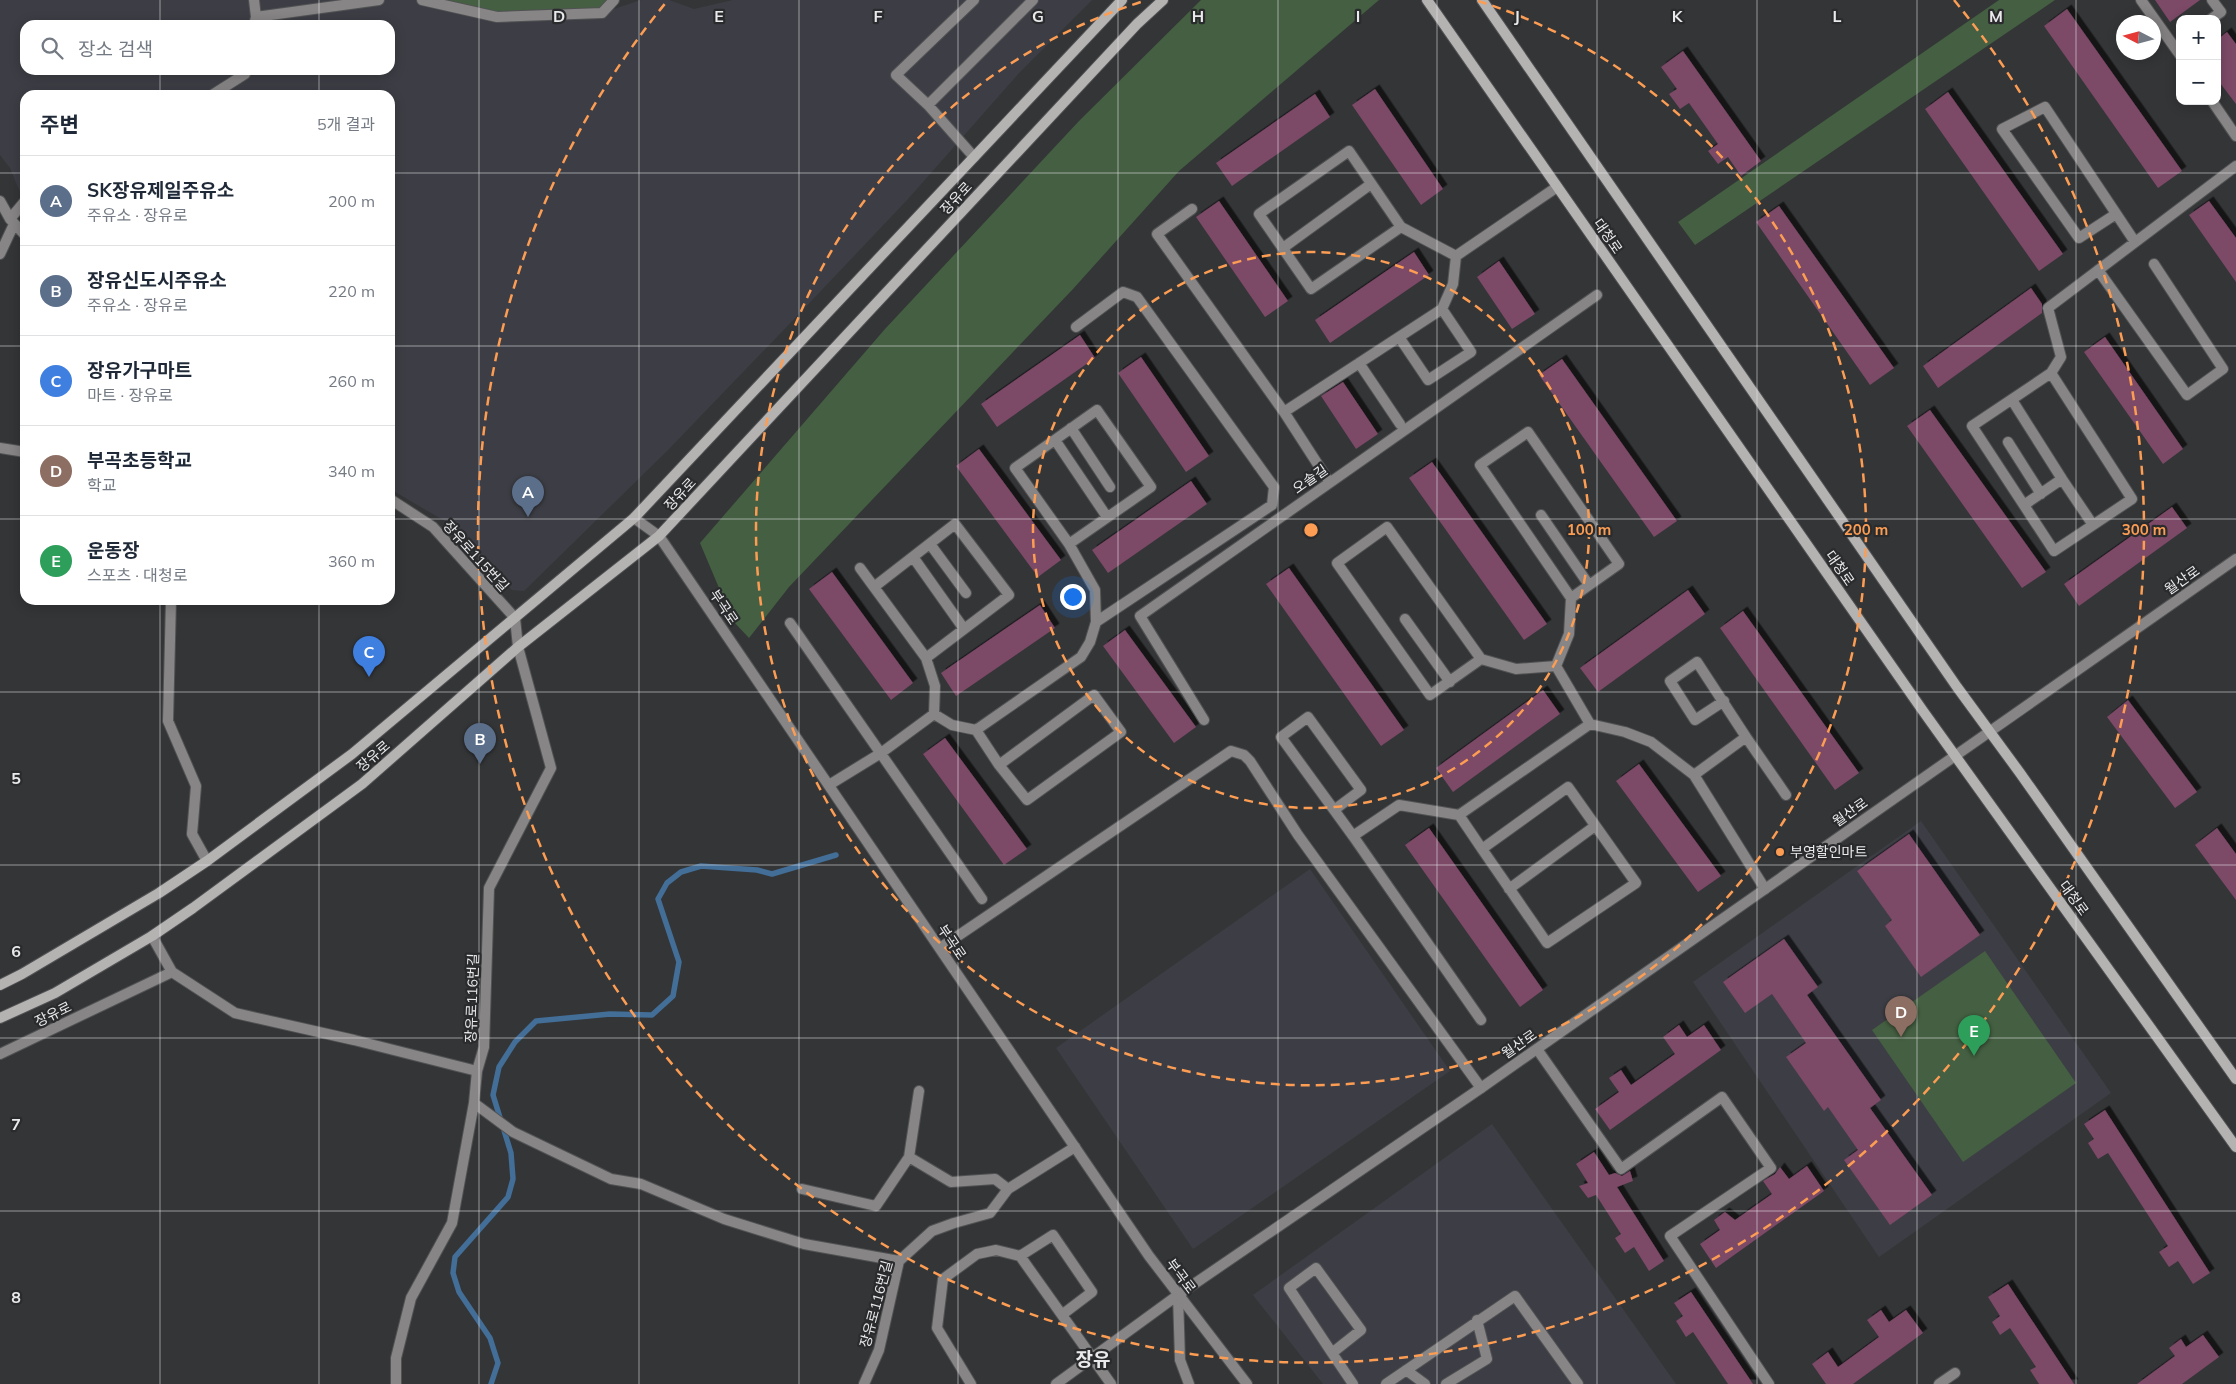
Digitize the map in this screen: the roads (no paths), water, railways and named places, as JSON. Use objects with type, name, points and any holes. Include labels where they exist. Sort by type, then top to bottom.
[{"type":"main road","name":"장유로","points":[[0,985],[159,893],[207,861],[352,754],[634,518],[1122,0]]},
{"type":"main road","name":"장유로","points":[[0,1018],[55,992],[152,936],[362,784],[518,647],[660,536],[1123,39],[1163,0]]},
{"type":"main road","name":"대청로","points":[[1427,0],[1955,756],[2236,1147]]},
{"type":"main road","name":"대청로","points":[[1482,0],[1988,732],[2020,773],[2236,1079]]},
{"type":"street","points":[[254,0],[255,20]]},
{"type":"street","points":[[261,20],[378,0]]},
{"type":"street","points":[[422,0],[497,16],[602,13],[614,0]]},
{"type":"street","points":[[974,0],[896,75],[928,105],[974,157]]},
{"type":"street","points":[[928,105],[1033,0]]},
{"type":"street","points":[[2141,0],[2176,42]]},
{"type":"street","points":[[2212,0],[2221,12],[2216,15]]},
{"type":"street","points":[[220,90],[243,75]]},
{"type":"street","points":[[2215,105],[2236,136]]},
{"type":"street","points":[[2116,214],[2079,238],[2002,130],[2045,107],[2135,242]]},
{"type":"street","points":[[1401,227],[1312,289],[1259,214],[1348,152],[1401,227],[1456,256]]},
{"type":"street","points":[[2051,373],[2132,498],[2054,550],[1972,426],[2051,373],[2061,357],[2048,308],[2236,166]]},
{"type":"street","points":[[1283,248],[1371,184]]},
{"type":"street","points":[[1284,412],[1442,308],[1453,284],[1456,256],[1557,187]]},
{"type":"street","points":[[0,201],[12,221],[20,230]]},
{"type":"street","points":[[0,254],[12,221],[20,209]]},
{"type":"street","points":[[1192,209],[1156,234],[1284,412],[1326,477]]},
{"type":"street","points":[[2098,270],[2187,396],[2223,369],[2154,264]]},
{"type":"street","points":[[1076,327],[1123,292],[1137,297],[1274,487],[1272,505],[1096,622]]},
{"type":"street","name":"오솔길","points":[[1204,720],[1140,616],[1597,295]]},
{"type":"street","points":[[1399,337],[1428,380],[1470,352],[1442,308]]},
{"type":"street","points":[[1359,363],[1400,424]]},
{"type":"street","points":[[2012,400],[2093,525]]},
{"type":"street","points":[[976,730],[1081,657],[1090,642],[1096,622],[1095,590],[1069,544],[1016,468],[1097,410],[1151,487],[1069,544]]},
{"type":"street","points":[[1071,428],[1110,487]]},
{"type":"street","points":[[1556,666],[1569,634],[1571,598],[1480,465],[1528,432],[1619,564],[1571,598]]},
{"type":"street","points":[[1055,440],[1107,517]]},
{"type":"street","points":[[2008,442],[2041,494]]},
{"type":"street","points":[[0,448],[20,451]]},
{"type":"street","points":[[2024,505],[2062,479]]},
{"type":"street","name":"장유로115번길","points":[[395,502],[433,527],[514,618]]},
{"type":"street","points":[[1541,516],[1589,585]]},
{"type":"street","name":"부곡로","points":[[634,518],[660,536],[1178,1296],[1247,1384]]},
{"type":"street","points":[[874,587],[955,524],[1009,595],[926,658]]},
{"type":"street","points":[[1481,659],[1430,695],[1336,563],[1387,527],[1481,659],[1516,669],[1556,666]]},
{"type":"street","points":[[930,544],[966,593]]},
{"type":"street","points":[[912,557],[964,629]]},
{"type":"street","name":"월산로","points":[[1056,1384],[1178,1296],[1481,1088],[2236,560]]},
{"type":"street","points":[[829,785],[881,753],[934,714],[936,686],[926,658],[860,568]]},
{"type":"street","points":[[170,605],[168,721],[196,786],[192,834],[207,861]]},
{"type":"street","points":[[514,618],[518,647]]},
{"type":"street","points":[[1405,619],[1450,682]]},
{"type":"street","points":[[790,623],[982,898]]},
{"type":"street","name":"장유로116번길","points":[[396,1384],[396,1358],[411,1298],[452,1223],[474,1103],[477,1072],[484,1047],[489,888],[551,768],[518,647]]},
{"type":"street","points":[[1724,701],[1695,720],[1670,681],[1697,662],[1724,701],[1786,795]]},
{"type":"street","points":[[1556,666],[1590,724],[1625,732],[1651,742],[1694,774],[1766,889]]},
{"type":"street","points":[[934,714],[952,725],[976,730],[999,765],[1027,800],[1121,732],[1094,695],[999,765]]},
{"type":"street","points":[[1334,810],[1361,790],[1308,717],[1281,737],[1334,810],[1353,836],[1480,1020]]},
{"type":"street","points":[[1353,836],[1399,805],[1459,815],[1590,724]]},
{"type":"street","points":[[1694,774],[1746,736]]},
{"type":"street","points":[[940,948],[1231,751],[1244,755],[1250,762],[1298,835],[1481,1088]]},
{"type":"street","points":[[1459,815],[1509,889],[1547,943],[1636,883],[1568,788],[1482,849]]},
{"type":"street","points":[[1509,889],[1595,826]]},
{"type":"street","points":[[152,936],[172,972],[235,1013],[354,1040],[477,1072]]},
{"type":"street","name":"장유로","points":[[0,1054],[172,972]]},
{"type":"street","points":[[1537,1049],[1621,1169],[1722,1097],[1771,1168],[1670,1236],[1769,1384]]},
{"type":"street","points":[[802,1190],[876,1206],[909,1157],[919,1090]]},
{"type":"street","points":[[474,1103],[513,1132],[612,1179],[641,1184],[724,1219],[804,1244],[899,1261]]},
{"type":"street","name":"장유로116번길","points":[[864,1384],[879,1350],[899,1261],[932,1231],[954,1222],[990,1213],[1008,1189],[1075,1147]]},
{"type":"street","points":[[909,1157],[951,1182],[995,1179],[1008,1189]]},
{"type":"street","points":[[1020,1256],[1053,1235],[1092,1292],[1062,1314]]},
{"type":"street","points":[[971,1384],[937,1328],[943,1279],[977,1254],[996,1250],[1020,1256],[1094,1357],[1111,1384]]},
{"type":"street","points":[[1332,1353],[1361,1330],[1316,1268],[1289,1288],[1332,1353],[1353,1384]]},
{"type":"street","points":[[1178,1296],[1180,1360],[1189,1384]]},
{"type":"street","points":[[1386,1384],[1477,1320],[1515,1296],[1578,1384]]},
{"type":"street","points":[[1446,1384],[1487,1359],[1477,1320]]},
{"type":"street","points":[[1406,1370],[1425,1384]]},
{"type":"street","points":[[1939,1384],[1955,1373]]},
{"type":"waterway","points":[[491,1384],[498,1363],[490,1338],[459,1292],[453,1273],[455,1257],[508,1197],[513,1179],[511,1153],[493,1095],[499,1067],[515,1042],[536,1021],[610,1014],[652,1015],[673,996],[679,962],[658,899],[667,883],[681,872],[701,866],[757,870],[772,874],[836,855]]},
{"type":"place","name":"SK장유제일주유소","points":[[528,517]]},
{"type":"place","name":"장유가구마트","points":[[369,677]]},
{"type":"place","name":"장유신도시주유소","points":[[480,764]]},
{"type":"place","name":"부영할인마트","points":[[1780,852]]},
{"type":"place","name":"부곡초등학교","points":[[1901,1037]]},
{"type":"place","name":"운동장","points":[[1974,1056]]},
{"type":"district","name":"장유","points":[[1093,1359]]}]
